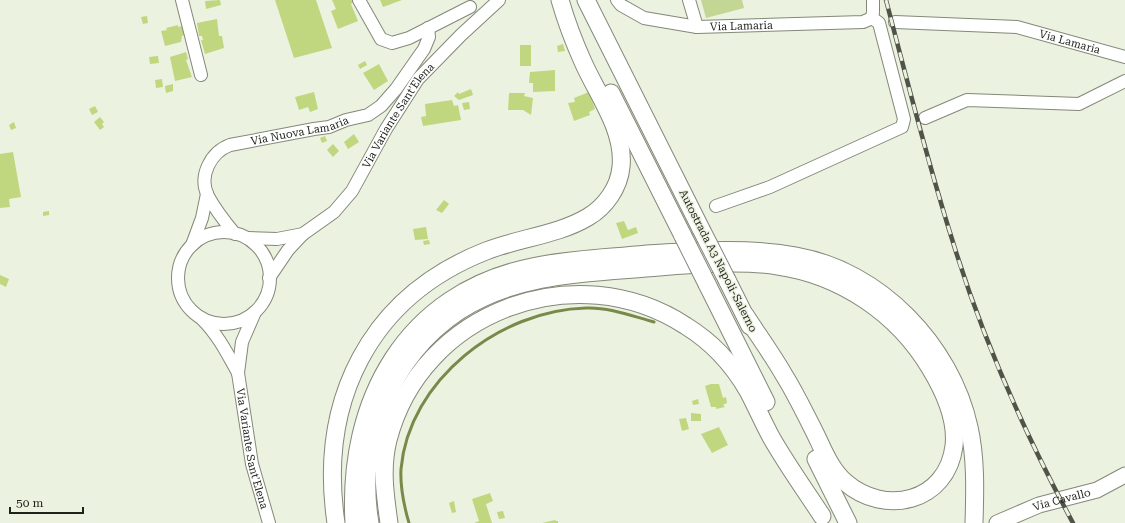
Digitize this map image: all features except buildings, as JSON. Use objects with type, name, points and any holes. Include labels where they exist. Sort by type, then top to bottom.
[{"type":"highway","points":[[336,523],[332,449],[338,413],[354,370],[366,347],[380,327],[399,306],[440,274],[487,251],[574,224],[588,217],[600,209],[610,197],[617,185],[621,169],[622,155],[618,137],[583,62],[560,0]]},
{"type":"highway","name":"Autostrada A3 Napoli-Salerno","points":[[564,0],[824,520]]},
{"type":"highway","name":"Autostrada A3 Napoli-Salerno","points":[[586,0],[848,523]]},
{"type":"highway","points":[[354,523],[355,467],[361,432],[367,409],[380,379],[393,357],[418,327],[436,312],[451,301],[488,281],[531,267],[584,260],[672,252],[718,251],[776,253],[799,256],[824,264],[850,275],[876,291],[902,311],[922,332],[938,355],[952,378],[961,402],[969,425],[973,449],[974,517]]},
{"type":"highway","points":[[370,523],[367,483],[379,414],[387,395],[408,360],[439,326],[484,297],[528,282],[572,274],[680,266],[760,264],[803,271],[847,289],[877,308],[902,331],[924,358],[939,384],[952,418],[954,433],[952,456],[942,476],[935,485],[917,497],[895,502],[874,499],[846,483],[833,468],[784,374],[745,315]]},
{"type":"highway","points":[[389,523],[384,466],[388,440],[404,399],[429,363],[461,332],[496,312],[535,299],[572,294],[611,297],[653,308],[686,325],[708,342],[730,365],[747,390],[771,436],[824,520]]},
{"type":"main road","name":"Via Cavallo","points":[[997,523],[1040,505],[1097,490],[1125,475]]},
{"type":"street","points":[[182,0],[201,75]]},
{"type":"street","points":[[359,0],[381,39],[392,43],[409,38],[470,7]]},
{"type":"street","name":"Via Variante Sant'Elena","points":[[270,278],[288,250],[303,234],[334,212],[352,191],[393,117],[418,79],[461,35],[500,0]]},
{"type":"street","name":"Via Lamaria","points":[[616,0],[621,5],[644,18],[697,27],[863,22],[872,18]]},
{"type":"street","points":[[689,0],[697,27]]},
{"type":"street","points":[[716,206],[770,188],[902,127],[904,119],[879,23],[872,18],[874,12],[872,0]]},
{"type":"street","name":"Via Lamaria","points":[[895,22],[1017,27],[1125,57]]},
{"type":"street","name":"Via Nuova Lamaria","points":[[191,245],[202,218],[207,194],[205,183],[208,165],[221,148],[242,142],[328,127],[346,120],[368,115],[381,106],[396,89],[424,49],[429,37],[428,28]]},
{"type":"street","points":[[925,118],[967,100],[1079,104],[1125,81]]},
{"type":"street","points":[[207,194],[224,221],[240,236],[256,245],[268,266],[270,278],[268,290],[263,301],[256,310],[246,318],[223,324],[211,322],[200,317],[190,309],[183,300],[179,289],[179,265],[191,245],[201,238],[223,232],[240,236]]},
{"type":"street","name":"Via Variante Sant'Elena","points":[[240,236],[277,239],[303,234]]},
{"type":"street","name":"Via Variante Sant'Elena","points":[[256,310],[242,342],[238,373],[252,464],[269,523]]},
{"type":"street","name":"Via Variante Sant'Elena","points":[[200,317],[213,330],[238,373]]},
{"type":"green space","points":[[701,0],[742,0],[744,8],[706,18]]},
{"type":"waterway","points":[[409,523],[401,483],[401,469],[408,437],[421,407],[440,379],[464,356],[492,336],[522,321],[554,312],[595,308],[620,312],[654,322]]},
{"type":"railway","points":[[886,0],[934,180],[964,276],[1005,384],[1055,489],[1073,523]]}]
